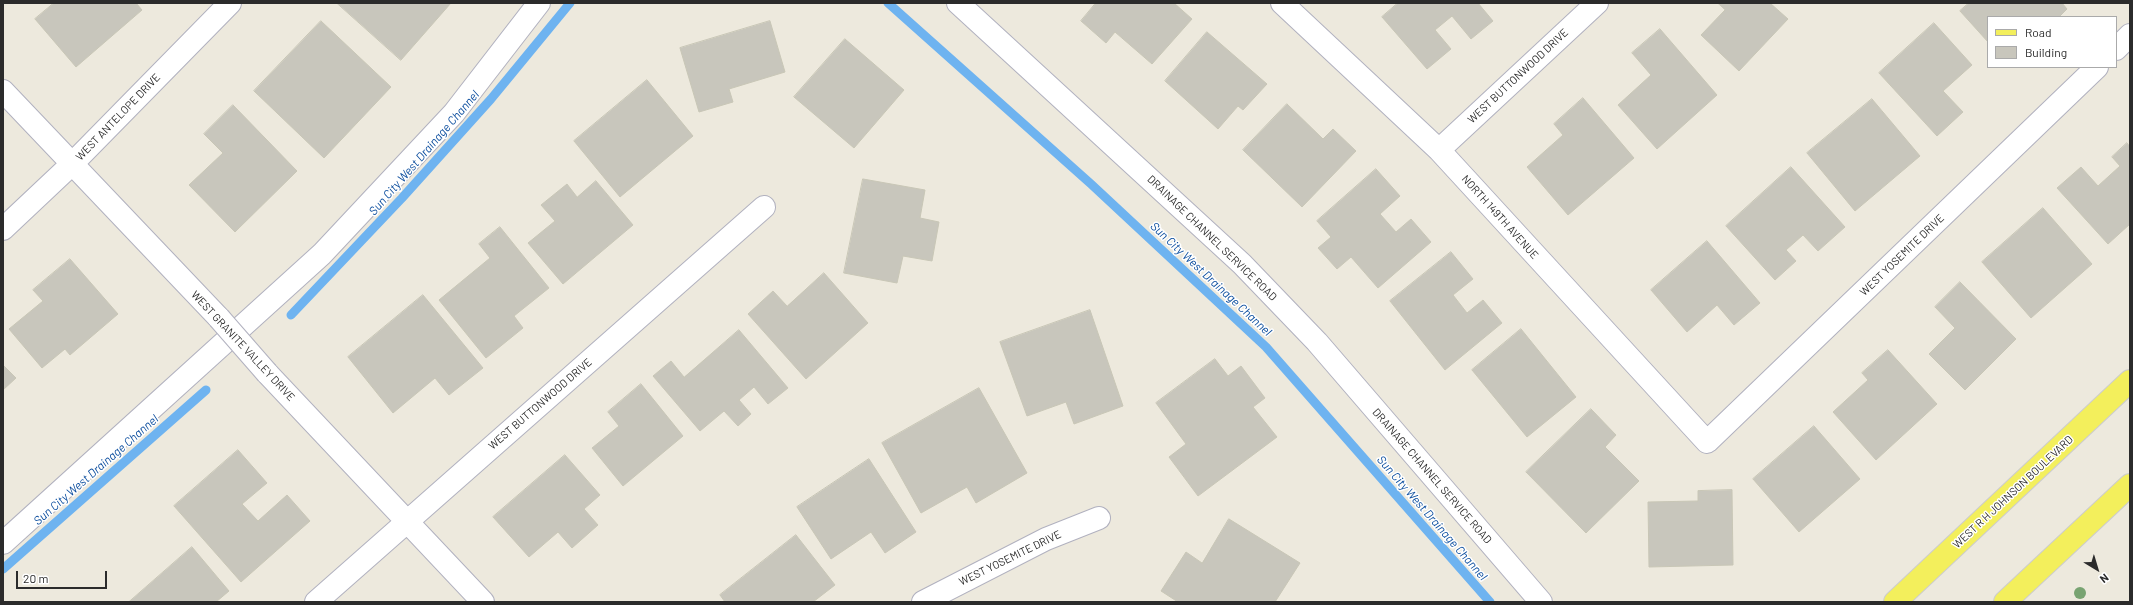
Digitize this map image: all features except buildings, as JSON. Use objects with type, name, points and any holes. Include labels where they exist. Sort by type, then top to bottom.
[{"type":"main road","name":"WEST R H JOHNSON BOULEVARD","points":[[1895,602],[2130,381]]},
{"type":"main road","points":[[2005,602],[2130,485]]},
{"type":"street","name":"WEST ANTELOPE DRIVE","points":[[3,229],[72,164],[230,3]]},
{"type":"street","points":[[3,543],[322,254],[454,113],[539,3]]},
{"type":"street","name":"DRAINAGE CHANNEL SERVICE ROAD","points":[[958,3],[1242,264],[1317,342],[1541,602]]},
{"type":"street","name":"NORTH 149TH AVENUE","points":[[1282,3],[1439,150],[1707,442]]},
{"type":"street","name":"WEST BUTTONWOOD DRIVE","points":[[1439,150],[1597,3]]},
{"type":"street","points":[[2117,48],[2130,35]]},
{"type":"street","name":"WEST YOSEMITE DRIVE","points":[[1707,442],[2096,68]]},
{"type":"street","name":"WEST GRANITE VALLEY DRIVE","points":[[3,91],[218,318],[267,373],[483,602]]},
{"type":"street","name":"WEST BUTTONWOOD DRIVE","points":[[316,602],[407,520],[764,207]]},
{"type":"street","name":"WEST YOSEMITE DRIVE","points":[[923,602],[1046,539],[1099,518]]},
{"type":"waterway","name":"Sun City West Drainage Channel","points":[[291,315],[402,198],[491,99],[570,3]]},
{"type":"waterway","name":"Sun City West Drainage Channel","points":[[888,3],[1091,184],[1266,347],[1490,602]]},
{"type":"waterway","name":"Sun City West Drainage Channel","points":[[3,569],[206,390]]}]
